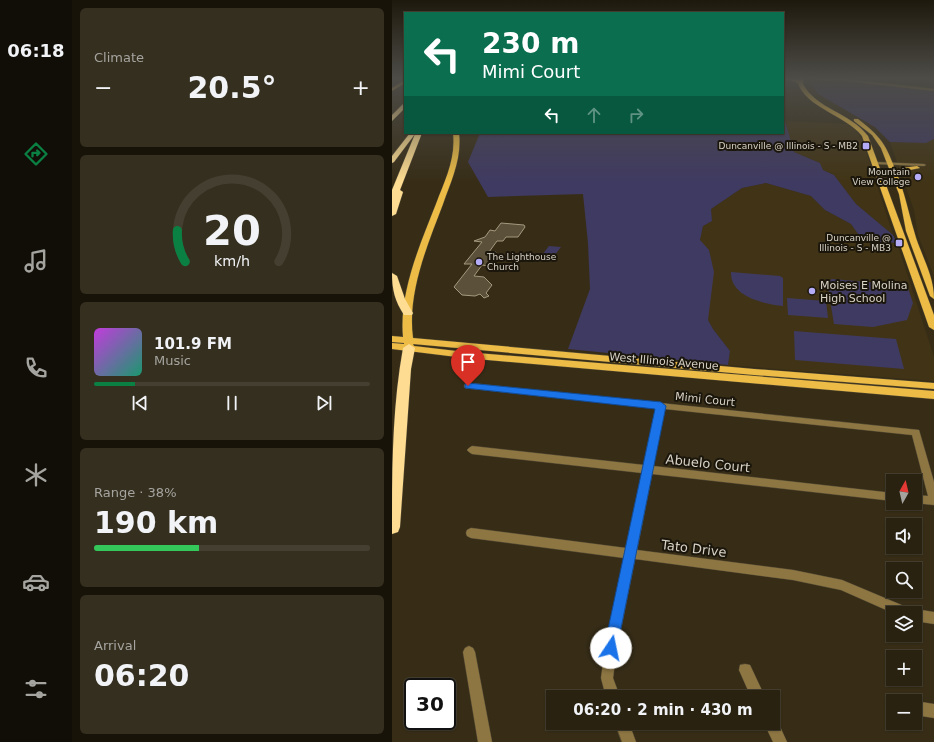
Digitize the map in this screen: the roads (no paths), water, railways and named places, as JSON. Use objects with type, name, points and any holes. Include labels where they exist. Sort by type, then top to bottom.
[{"type":"highway","points":[[392,162],[412,134]]},
{"type":"highway","points":[[392,199],[419,134]]},
{"type":"highway","points":[[392,214],[400,189],[400,178]]},
{"type":"highway","points":[[392,276],[400,299],[408,313]]},
{"type":"highway","points":[[392,526],[408,345]]},
{"type":"main road","points":[[840,114],[865,136],[934,327]]},
{"type":"main road","points":[[840,114],[864,125],[876,136],[890,163],[904,199],[910,231],[934,296]]},
{"type":"main road","points":[[408,345],[408,313],[415,275],[456,162],[456,134]]},
{"type":"main road","points":[[865,136],[876,136]]},
{"type":"main road","points":[[890,163],[905,164]]},
{"type":"main road","points":[[894,174],[898,170],[917,168]]},
{"type":"main road","name":"West Illinois Avenue","points":[[392,340],[408,345]]},
{"type":"main road","name":"West Illinois Avenue","points":[[392,346],[408,345],[934,395]]},
{"type":"main road","name":"West Illinois Avenue","points":[[754,377],[934,386]]},
{"type":"street","points":[[876,164],[890,163],[917,168],[924,167],[905,164]]},
{"type":"street","name":"Mimi Court","points":[[468,386],[916,432],[934,501]]},
{"type":"street","points":[[611,690],[607,678],[630,554],[661,406]]},
{"type":"street","name":"Abuelo Court","points":[[472,450],[886,496]]},
{"type":"street","points":[[922,500],[934,501]]},
{"type":"street","name":"Tato Drive","points":[[471,534],[793,575],[842,585],[891,606]]},
{"type":"street","points":[[922,615],[934,618]]},
{"type":"street","points":[[469,652],[485,742]]},
{"type":"street","points":[[745,670],[755,690]]},
{"type":"street","points":[[922,709],[934,711]]},
{"type":"street","points":[[625,730],[629,742]]},
{"type":"street","points":[[774,730],[780,742]]},
{"type":"place","name":"Duncanville @ Illinois - S - MB2","points":[[866,146]]},
{"type":"place","name":"Mountain View College","points":[[918,177]]},
{"type":"place","name":"Duncanville @ Illinois - S - MB3","points":[[899,243]]},
{"type":"place","name":"The Lighthouse Church","points":[[479,262]]},
{"type":"place","name":"Moises E Molina High School","points":[[812,291]]}]
